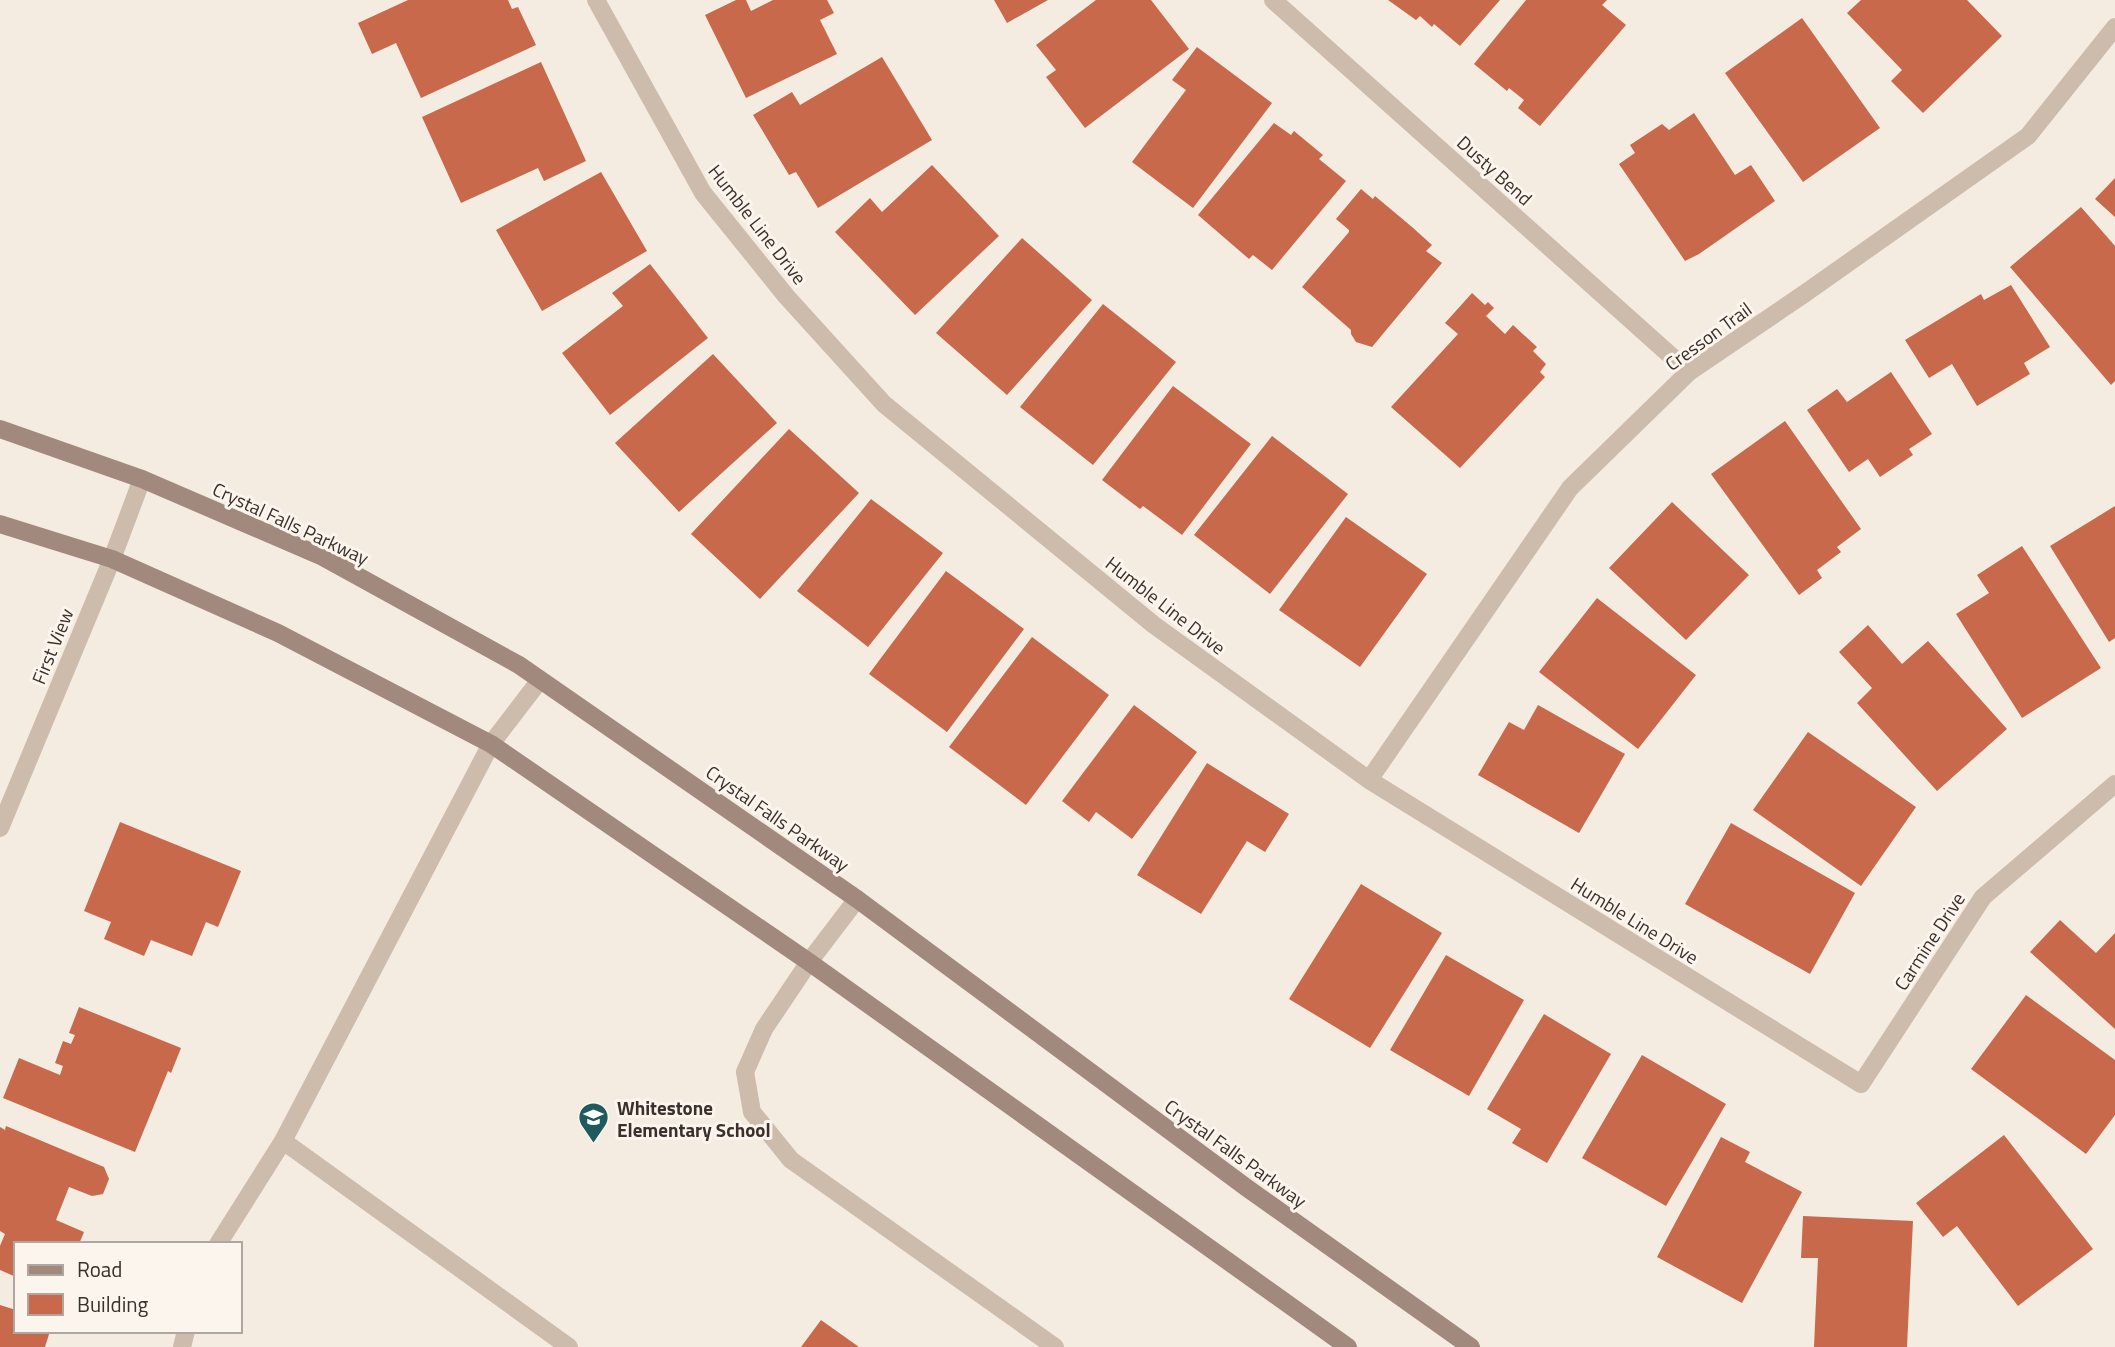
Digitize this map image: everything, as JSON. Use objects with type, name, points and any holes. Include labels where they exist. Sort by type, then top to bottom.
[{"type":"street","name":"Humble Line Drive","points":[[596,0],[703,193],[786,296],[884,404],[1154,625],[1369,780],[1861,1084]]},
{"type":"street","name":"Dusty Bend","points":[[1273,0],[1689,372]]},
{"type":"street","name":"Cresson Trail","points":[[1369,780],[1570,488],[1689,372],[2028,136],[2115,27]]},
{"type":"street","name":"Crystal Falls Parkway","points":[[0,429],[142,479],[323,557],[427,612],[540,680],[857,899],[1247,1188],[1471,1347]]},
{"type":"street","name":"First View","points":[[0,828],[112,559],[142,479]]},
{"type":"street","points":[[0,524],[112,559],[278,633],[491,744],[809,962],[1349,1347]]},
{"type":"street","points":[[219,1242],[282,1141],[491,744],[540,680]]},
{"type":"street","name":"Carmine Drive","points":[[1861,1084],[1983,897],[2115,784]]},
{"type":"street","points":[[857,899],[809,962],[764,1029],[745,1072],[752,1112],[791,1160],[1055,1347]]},
{"type":"street","points":[[282,1141],[569,1347]]},
{"type":"building","points":[[408,0],[508,0],[512,9],[518,7],[536,45],[421,98],[396,43],[372,54],[358,23]]},
{"type":"building","points":[[736,0],[746,0],[751,11],[773,0],[827,0],[834,13],[820,20],[837,54],[746,98],[705,15]]},
{"type":"building","points":[[994,0],[1048,0],[1007,23]]},
{"type":"building","points":[[1096,0],[1151,0],[1189,49],[1085,128],[1046,77],[1056,70],[1036,45]]},
{"type":"building","points":[[1388,0],[1500,0],[1460,46],[1434,24],[1432,27],[1420,16],[1416,20]]},
{"type":"building","points":[[1526,0],[1607,0],[1602,5],[1626,25],[1540,126],[1518,108],[1524,100],[1509,88],[1507,91],[1474,64]]},
{"type":"building","points":[[1861,0],[1967,0],[2002,36],[1923,113],[1891,81],[1902,70],[1847,13]]},
{"type":"building","points":[[1802,18],[1880,128],[1803,182],[1725,73]]},
{"type":"building","points":[[1197,47],[1272,103],[1193,208],[1132,162],[1186,90],[1172,80]]},
{"type":"building","points":[[882,57],[932,140],[818,208],[796,172],[789,175],[753,115],[792,92],[800,105]]},
{"type":"building","points":[[541,62],[586,161],[544,181],[538,168],[461,203],[422,117]]},
{"type":"building","points":[[1694,113],[1735,175],[1751,165],[1775,201],[1685,261],[1619,164],[1635,153],[1630,145],[1662,124],[1669,130]]},
{"type":"building","points":[[1274,123],[1291,135],[1294,131],[1323,155],[1319,159],[1346,181],[1272,270],[1253,255],[1249,259],[1198,215]]},
{"type":"building","points":[[932,165],[999,236],[915,315],[835,232],[870,198],[882,212]]},
{"type":"building","points":[[601,172],[647,251],[542,311],[496,230]]},
{"type":"building","points":[[2115,178],[2115,217],[2095,199]]},
{"type":"building","points":[[1361,189],[1373,199],[1375,196],[1432,245],[1426,251],[1442,263],[1372,347],[1356,342],[1351,330],[1302,287],[1349,232],[1336,219]]},
{"type":"building","points":[[2081,207],[2115,246],[2115,381],[2111,385],[2010,267]]},
{"type":"building","points":[[1022,238],[1092,300],[1007,395],[936,333]]},
{"type":"building","points":[[650,264],[708,338],[610,415],[562,353],[623,306],[612,293]]},
{"type":"building","points":[[2011,285],[2050,347],[2024,363],[2030,374],[1977,406],[1952,364],[1929,378],[1905,340],[1981,294],[1984,300]]},
{"type":"building","points":[[1472,293],[1485,305],[1488,302],[1494,308],[1486,316],[1505,334],[1513,325],[1537,347],[1533,351],[1546,364],[1540,372],[1545,377],[1460,468],[1391,407],[1458,334],[1445,323]]},
{"type":"building","points":[[1103,304],[1176,362],[1093,465],[1020,407]]},
{"type":"building","points":[[713,354],[777,423],[679,512],[615,443]]},
{"type":"building","points":[[1891,372],[1932,434],[1909,449],[1913,455],[1880,477],[1868,459],[1849,472],[1807,410],[1837,389],[1847,402]]},
{"type":"building","points":[[1173,386],[1251,444],[1182,535],[1143,506],[1140,509],[1102,480]]},
{"type":"building","points":[[1785,421],[1861,529],[1837,547],[1841,552],[1817,570],[1822,578],[1799,595],[1711,474]]},
{"type":"building","points":[[789,429],[859,493],[760,599],[691,534]]},
{"type":"building","points":[[1272,436],[1348,494],[1270,594],[1194,535]]},
{"type":"building","points":[[871,499],[943,553],[868,647],[797,591]]},
{"type":"building","points":[[1672,502],[1749,575],[1686,640],[1609,568]]},
{"type":"building","points":[[2115,506],[2115,638],[2109,642],[2050,546]]},
{"type":"building","points":[[1346,517],[1427,574],[1360,667],[1279,610]]},
{"type":"building","points":[[2022,546],[2101,668],[2022,718],[1956,614],[1989,593],[1977,575]]},
{"type":"building","points":[[946,571],[1024,629],[947,732],[869,674]]},
{"type":"building","points":[[1597,598],[1696,675],[1638,749],[1539,672]]},
{"type":"building","points":[[1868,625],[1902,664],[1928,641],[2007,729],[1937,791],[1857,703],[1872,688],[1839,652]]},
{"type":"building","points":[[1032,637],[1109,695],[1026,805],[949,747]]},
{"type":"building","points":[[1134,705],[1197,752],[1132,839],[1096,812],[1089,822],[1062,801]]},
{"type":"building","points":[[1538,705],[1625,754],[1579,833],[1478,775],[1509,722],[1524,730]]},
{"type":"building","points":[[1808,732],[1916,807],[1861,886],[1753,810]]},
{"type":"building","points":[[1207,763],[1289,814],[1265,852],[1247,841],[1201,914],[1137,875]]},
{"type":"building","points":[[120,822],[241,871],[218,927],[206,922],[192,956],[151,940],[144,956],[104,939],[111,922],[84,911]]},
{"type":"building","points":[[1731,823],[1855,893],[1810,974],[1685,904]]},
{"type":"building","points":[[1361,884],[1442,933],[1370,1048],[1289,999]]},
{"type":"building","points":[[2060,920],[2096,953],[2115,933],[2115,1029],[2030,952]]},
{"type":"building","points":[[1446,955],[1524,1000],[1469,1096],[1390,1050]]},
{"type":"building","points":[[2026,995],[2115,1060],[2115,1115],[2086,1154],[1971,1069]]},
{"type":"building","points":[[79,1007],[181,1048],[171,1073],[168,1071],[135,1152],[3,1098],[19,1058],[60,1075],[63,1066],[55,1063],[63,1041],[71,1044],[75,1035],[69,1033]]},
{"type":"building","points":[[1544,1014],[1611,1054],[1547,1163],[1512,1143],[1521,1129],[1487,1109]]},
{"type":"building","points":[[1642,1055],[1726,1104],[1666,1206],[1582,1158]]},
{"type":"building","points":[[6,1126],[104,1167],[109,1179],[103,1194],[92,1196],[69,1187],[56,1220],[84,1232],[80,1242],[14,1242],[14,1276],[0,1270],[0,1246],[5,1234],[0,1231],[0,1127],[5,1130]]},
{"type":"building","points":[[2004,1135],[2093,1249],[2018,1306],[1957,1226],[1943,1237],[1916,1203]]},
{"type":"building","points":[[1721,1137],[1750,1152],[1745,1162],[1802,1192],[1742,1303],[1657,1257]]},
{"type":"building","points":[[1803,1216],[1913,1221],[1907,1347],[1814,1347],[1818,1258],[1801,1258]]},
{"type":"building","points":[[0,1305],[14,1309],[14,1333],[49,1333],[45,1347],[0,1347]]},
{"type":"building","points":[[821,1320],[859,1347],[801,1347]]},
{"type":"place","name":"Whitestone Elementary School","points":[[594,1145]]}]
